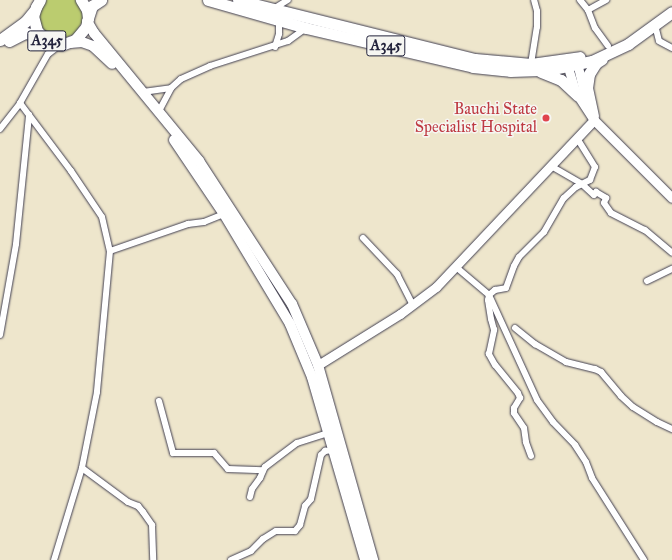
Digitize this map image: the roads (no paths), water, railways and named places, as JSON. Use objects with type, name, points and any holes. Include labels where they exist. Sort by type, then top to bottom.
[{"type":"highway","name":"A345","points":[[81,0],[86,10],[87,20]]},
{"type":"highway","name":"A345","points":[[0,47],[25,33],[66,44],[83,32],[92,6],[101,0]]},
{"type":"highway","name":"A345","points":[[208,0],[279,19],[306,28],[473,67],[510,71],[572,62],[592,61],[639,29],[672,4]]},
{"type":"highway","name":"A345","points":[[238,0],[475,59],[533,67]]},
{"type":"highway","name":"A345","points":[[37,4],[34,21],[42,37]]},
{"type":"highway","name":"A345","points":[[0,40],[25,22],[37,4]]},
{"type":"highway","name":"A345","points":[[612,48],[643,34],[672,12]]},
{"type":"highway","points":[[593,118],[587,88],[589,74],[596,63],[612,48]]},
{"type":"highway","points":[[533,67],[561,80],[578,96]]},
{"type":"main road","points":[[87,20],[94,33],[159,111],[208,174],[292,304],[318,365],[373,560]]},
{"type":"main road","points":[[66,44],[82,42],[93,46],[111,64],[176,142],[224,214],[290,324],[312,377],[365,560]]},
{"type":"street","points":[[275,8],[288,0]]},
{"type":"street","points":[[533,67],[537,27],[537,11],[534,0]]},
{"type":"street","points":[[580,0],[588,10],[595,28],[612,48]]},
{"type":"street","points":[[588,10],[606,0]]},
{"type":"street","points":[[275,46],[279,34],[279,19]]},
{"type":"street","points":[[655,25],[660,41],[672,48]]},
{"type":"street","points":[[159,111],[171,88],[181,80],[210,66],[259,49],[275,46],[288,41],[306,28]]},
{"type":"street","points":[[42,37],[48,54]]},
{"type":"street","points":[[0,129],[20,103],[48,54],[66,44]]},
{"type":"street","points":[[572,62],[578,96],[593,118],[672,198]]},
{"type":"street","points":[[572,62],[584,98],[593,118],[672,191]]},
{"type":"street","points":[[143,92],[171,88]]},
{"type":"street","points":[[20,103],[71,171],[102,217],[110,251],[97,392],[82,468],[54,560]]},
{"type":"street","points":[[0,335],[16,244],[28,114]]},
{"type":"street","points":[[318,365],[413,305],[436,287],[551,166],[593,118]]},
{"type":"street","points":[[489,295],[495,290],[506,288],[519,257],[544,232],[561,203],[570,192],[590,180],[595,167],[577,138]]},
{"type":"street","points":[[551,166],[582,184],[594,194],[596,192],[606,198],[604,203],[611,213],[645,230],[672,253]]},
{"type":"street","points":[[110,251],[188,224],[204,222],[224,214]]},
{"type":"street","points":[[363,238],[397,274],[413,305]]},
{"type":"street","points":[[456,267],[489,295],[537,400],[552,422],[575,445],[586,462],[592,478],[644,560]]},
{"type":"street","points":[[647,281],[672,269]]},
{"type":"street","points":[[489,295],[490,319],[494,336],[489,354],[494,365],[518,393],[520,398],[514,408],[514,413],[524,428],[526,442],[531,456]]},
{"type":"street","points":[[515,328],[535,344],[566,362],[595,369],[601,372],[621,396],[633,407],[657,422],[672,429]]},
{"type":"street","points":[[160,401],[173,453],[214,453],[228,469],[263,470]]},
{"type":"street","points":[[250,497],[252,489],[260,478],[263,470],[297,443],[328,433]]},
{"type":"street","points":[[231,560],[250,551],[263,539],[276,531],[295,531],[300,525],[305,506],[311,499],[321,455],[325,451],[333,450]]},
{"type":"street","points":[[82,468],[128,502],[138,506],[143,512],[152,525],[153,560]]},
{"type":"place","name":"Bauchi State Specialist Hospital","points":[[546,118]]}]
